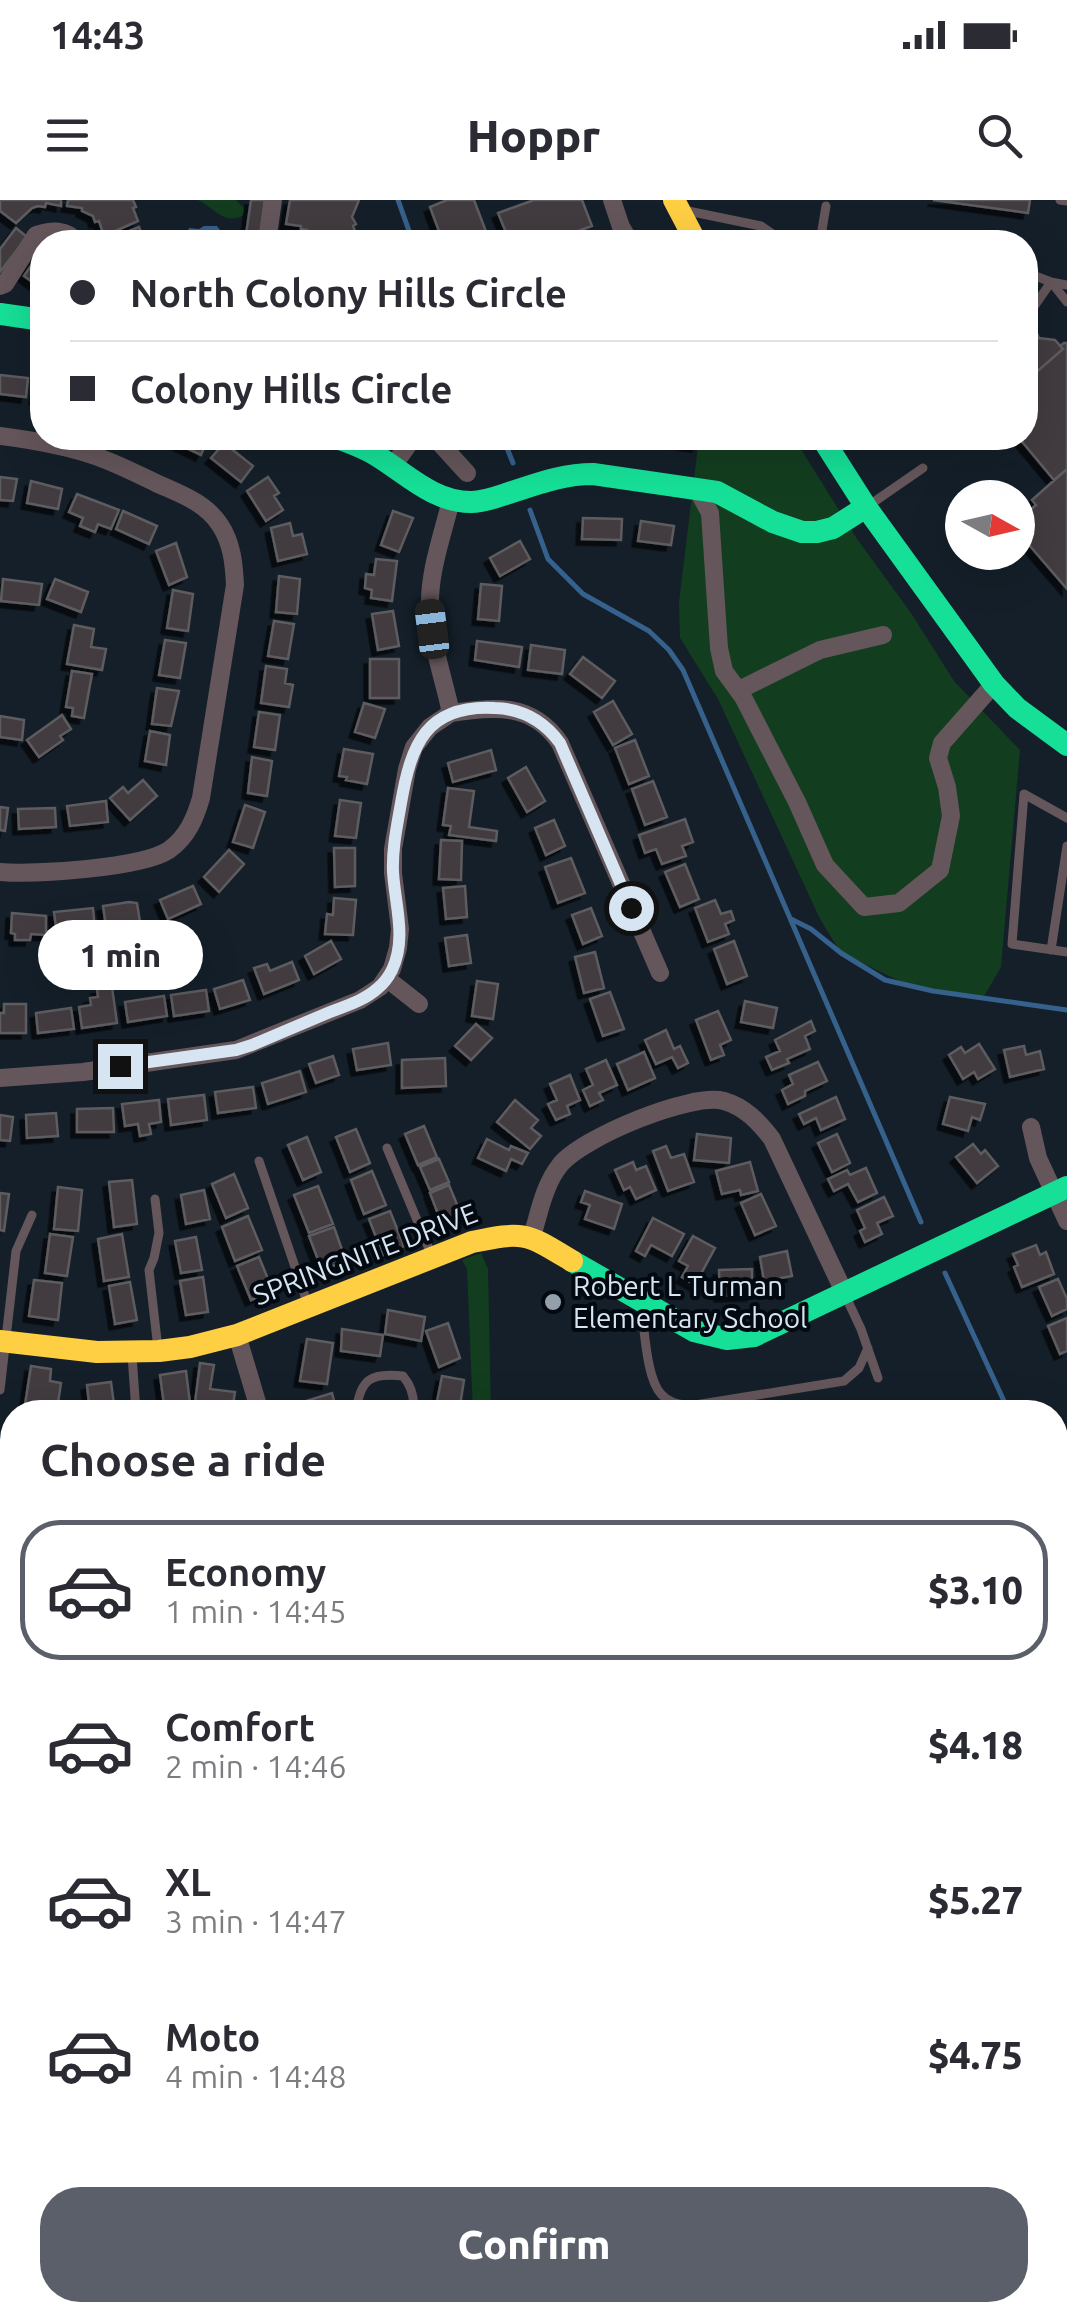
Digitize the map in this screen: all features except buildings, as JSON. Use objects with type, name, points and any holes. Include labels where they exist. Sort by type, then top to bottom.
[{"type":"street","points":[[272,230],[274,200]]},
{"type":"street","points":[[612,200],[622,230]]},
{"type":"street","points":[[676,204],[690,230]]},
{"type":"street","points":[[0,286],[30,244]]},
{"type":"street","points":[[0,314],[30,318]]},
{"type":"street","points":[[0,436],[30,441]]},
{"type":"street","points":[[0,872],[60,871],[152,858],[184,835],[195,819],[201,798],[235,585],[229,544],[221,526],[192,499],[97,456],[72,450]]},
{"type":"street","points":[[368,450],[413,483],[451,500],[490,499],[556,478],[593,474],[697,488],[736,498],[797,533],[814,534],[836,527],[866,507]]},
{"type":"street","points":[[392,466],[404,450]]},
{"type":"street","points":[[446,450],[467,472]]},
{"type":"street","points":[[830,450],[866,507],[994,684],[1017,708],[1067,745]]},
{"type":"street","points":[[697,488],[710,513],[724,671],[797,802],[825,865],[864,907],[899,903],[940,870],[951,816],[938,758],[942,743],[994,684]]},
{"type":"street","points":[[451,500],[432,580],[430,606],[452,713]]},
{"type":"street","points":[[738,690],[820,650],[883,635]]},
{"type":"street","points":[[0,1078],[84,1072],[236,1050],[360,1000],[380,987],[392,969],[398,948],[394,849],[407,768],[414,747],[430,727],[452,713],[510,710],[548,726],[560,743],[660,973]]},
{"type":"street","points":[[386,978],[419,1004]]},
{"type":"street","points":[[844,1292],[772,1138],[742,1108],[721,1100],[677,1104],[573,1152],[550,1182],[532,1237],[685,1327],[707,1338],[734,1340],[754,1336],[1061,1190]]},
{"type":"street","points":[[1031,1127],[1038,1158],[1061,1190],[1067,1221]]},
{"type":"street","name":"SPRINGNITE DRIVE","points":[[2,1342],[97,1352],[190,1347],[238,1335],[491,1236],[532,1237]]},
{"type":"street","points":[[238,1335],[257,1400]]},
{"type":"lane","points":[[676,204],[767,230]]},
{"type":"lane","points":[[822,230],[826,206]]},
{"type":"lane","points":[[1038,277],[1067,284]]},
{"type":"lane","points":[[1050,282],[1067,302]]},
{"type":"lane","points":[[1038,301],[1050,282]]},
{"type":"lane","points":[[866,507],[923,468]]},
{"type":"lane","points":[[1067,818],[1024,794],[1012,944],[1067,952]]},
{"type":"lane","points":[[1051,950],[1067,846]]},
{"type":"lane","points":[[387,1148],[432,1257]]},
{"type":"lane","points":[[258,1160],[309,1308]]},
{"type":"lane","points":[[155,1199],[159,1233],[149,1270],[158,1351]]},
{"type":"lane","points":[[0,1390],[2,1342],[16,1251],[32,1214]]},
{"type":"lane","points":[[844,1292],[878,1378]]},
{"type":"lane","points":[[640,1300],[652,1378],[668,1400]]},
{"type":"lane","points":[[727,1400],[844,1381],[860,1368],[868,1348]]},
{"type":"lane","points":[[132,1351],[135,1400]]},
{"type":"lane","points":[[359,1400],[362,1385],[374,1376],[386,1374],[403,1376],[413,1400]]},
{"type":"green space","points":[[198,200],[236,200],[244,208],[244,215],[225,217]]},
{"type":"green space","points":[[698,450],[801,450],[954,681],[1020,750],[1001,967],[983,998],[910,986],[841,953],[820,919],[718,699],[680,638],[679,602]]},
{"type":"green space","points":[[481,1253],[488,1269],[491,1400],[472,1400],[467,1269],[462,1260]]},
{"type":"water","points":[[217,226],[220,230],[188,230]]},
{"type":"waterway","points":[[398,200],[409,230]]},
{"type":"waterway","points":[[508,450],[513,463]]},
{"type":"waterway","points":[[530,510],[548,559],[583,594],[649,631],[683,670],[921,1222]]},
{"type":"waterway","points":[[791,919],[885,980],[933,991],[1067,1010]]},
{"type":"waterway","points":[[945,1273],[1003,1400]]},
{"type":"traffic: fast","points":[[0,314],[30,318]]},
{"type":"traffic: fast","points":[[365,450],[431,492],[457,501],[481,501],[550,480],[593,474],[717,492],[773,522],[802,532],[833,528],[866,507]]},
{"type":"traffic: fast","points":[[830,450],[866,507],[994,684],[1017,708],[1067,745]]},
{"type":"traffic: fast","points":[[572,1261],[694,1331],[727,1339],[754,1336],[1067,1187]]},
{"type":"traffic: slow","points":[[674,200],[690,230]]},
{"type":"traffic: slow","points":[[0,1341],[97,1352],[190,1347],[237,1335],[472,1242],[504,1236],[534,1240],[572,1261]]},
{"type":"place","name":"Robert L Turman Elementary School","points":[[553,1302]]},
{"type":"route","points":[[120,1066],[236,1050],[360,1000],[380,987],[392,969],[398,948],[394,849],[407,768],[414,747],[430,727],[452,713],[510,710],[548,726],[560,743],[631,908]]}]
